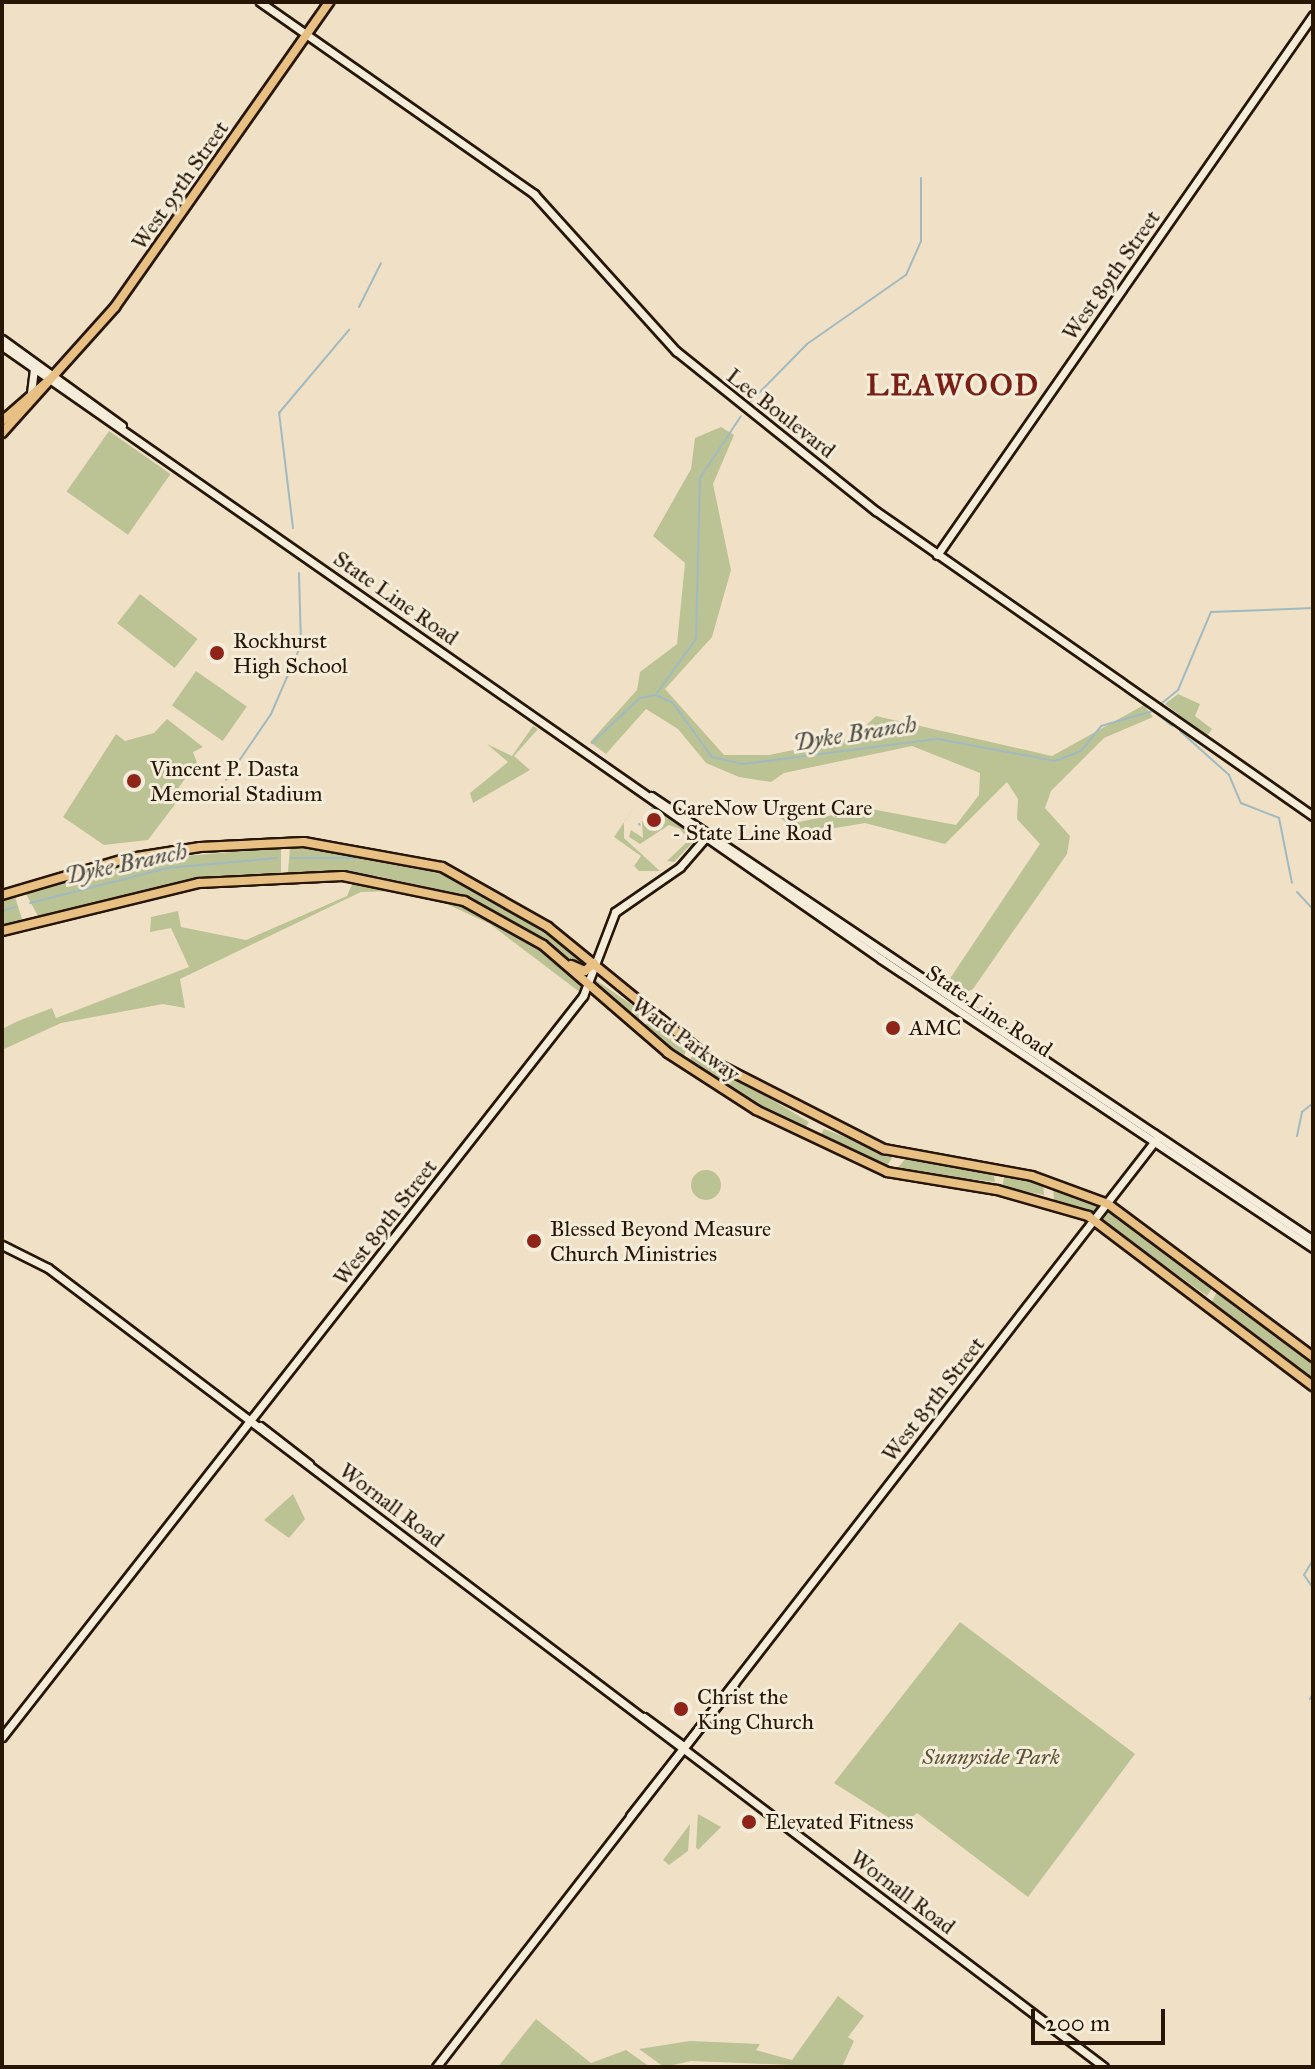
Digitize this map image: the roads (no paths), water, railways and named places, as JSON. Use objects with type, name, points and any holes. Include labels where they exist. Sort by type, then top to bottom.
[{"type":"main road","name":"Lee Boulevard","points":[[260,2],[534,194],[690,363],[937,555],[1313,816]]},
{"type":"main road","name":"West 95th Street","points":[[52,377],[128,290],[329,2]]},
{"type":"main road","name":"West 89th Street","points":[[937,555],[1313,15]]},
{"type":"main road","name":"State Line Road","points":[[2,339],[651,796],[1155,1141],[1313,1240]]},
{"type":"main road","name":"State Line Road","points":[[2,346],[34,369],[52,377]]},
{"type":"main road","points":[[31,393],[34,369]]},
{"type":"main road","points":[[2,421],[52,377]]},
{"type":"main road","points":[[2,433],[52,377]]},
{"type":"main road","name":"State Line Road","points":[[651,796],[705,838],[1313,1248]]},
{"type":"main road","name":"West 89th Street","points":[[2,1737],[255,1423],[587,986],[615,912],[680,867],[705,838]]},
{"type":"main road","name":"Ward Parkway","points":[[2,895],[124,859],[200,847],[304,842],[370,849],[442,867],[524,911],[594,963],[715,1063],[849,1135],[917,1158],[1032,1176],[1108,1204],[1313,1357]]},
{"type":"main road","name":"Ward Parkway","points":[[2,931],[199,883],[343,876],[464,901],[549,950],[587,986],[684,1065],[811,1140],[887,1172],[1019,1195],[1095,1220],[1313,1386]]},
{"type":"main road","points":[[549,950],[583,971],[594,963]]},
{"type":"main road","points":[[587,986],[596,977],[611,980]]},
{"type":"main road","name":"West 85th Street","points":[[436,2067],[1155,1141]]},
{"type":"main road","name":"Wornall Road","points":[[2,1245],[48,1268],[1104,2067]]},
{"type":"waterway","points":[[751,401],[807,344],[906,275],[921,241],[921,178]]},
{"type":"waterway","points":[[359,307],[381,263]]},
{"type":"waterway","points":[[293,528],[279,413],[349,330]]},
{"type":"waterway","points":[[657,693],[696,639],[700,478],[741,416]]},
{"type":"waterway","points":[[226,780],[271,714],[301,645],[299,573]]},
{"type":"waterway","name":"Dyke Branch","points":[[1162,703],[1178,690],[1211,612],[1313,608]]},
{"type":"waterway","name":"Dyke Branch","points":[[592,743],[640,698],[656,695],[673,703],[712,757],[742,764],[938,739],[1055,761],[1081,751],[1101,726],[1153,711],[1172,726]]},
{"type":"waterway","points":[[1180,731],[1229,775],[1241,803],[1279,818],[1292,883]]},
{"type":"waterway","name":"Dyke Branch","points":[[30,903],[167,868],[277,858]]},
{"type":"waterway","points":[[291,858],[372,858]]},
{"type":"waterway","points":[[1297,892],[1313,909]]},
{"type":"waterway","name":"Dyke Branch","points":[[2,911],[15,907]]},
{"type":"waterway","points":[[1313,925],[1313,944]]},
{"type":"waterway","points":[[1297,1136],[1302,1112],[1313,1103]]},
{"type":"waterway","points":[[1313,1560],[1304,1575],[1313,1588]]},
{"type":"waterway","points":[[1310,1699],[1313,1693]]},
{"type":"waterway","points":[[1313,1737],[1313,1759]]},
{"type":"place","name":"Rockhurst High School","points":[[217,653]]},
{"type":"place","name":"Vincent P. Dasta Memorial Stadium","points":[[134,781]]},
{"type":"place","name":"CareNow Urgent Care - State Line Road","points":[[654,820]]},
{"type":"place","name":"AMC","points":[[893,1028]]},
{"type":"place","name":"Blessed Beyond Measure Church Ministries","points":[[534,1241]]},
{"type":"place","name":"Christ the King Church","points":[[681,1709]]},
{"type":"place","name":"Elevated Fitness","points":[[749,1822]]},
{"type":"district","name":"LEAWOOD","points":[[953,385]]},
{"type":"park label","name":"Sunnyside Park","points":[[991,1757]]}]
